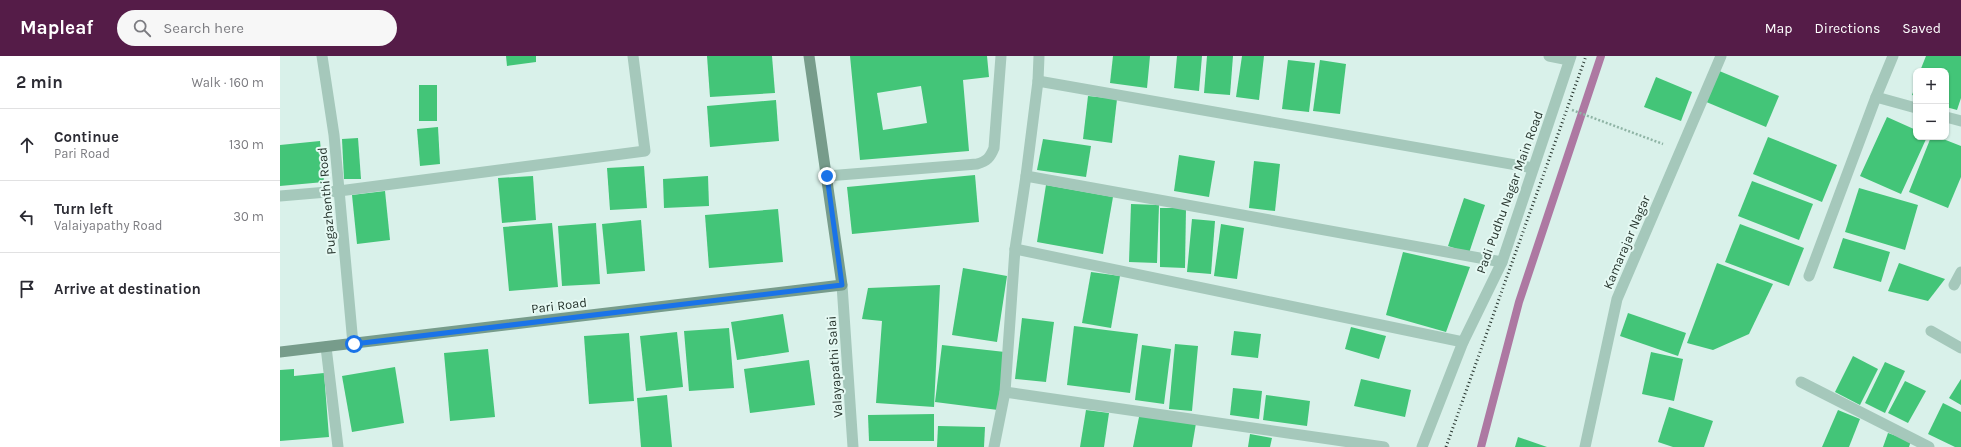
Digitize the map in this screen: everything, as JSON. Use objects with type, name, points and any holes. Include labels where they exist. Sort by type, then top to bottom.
[{"type":"main road","points":[[809,56],[842,285]]},
{"type":"main road","name":"Pari Road","points":[[280,352],[842,285]]},
{"type":"street","name":"Pugazhenthi Road","points":[[322,56],[334,135],[354,344]]},
{"type":"street","points":[[280,196],[339,191],[645,151],[634,56]]},
{"type":"street","points":[[827,176],[977,164],[987,161],[994,148],[1001,56]]},
{"type":"street","points":[[994,447],[1004,392],[1015,249],[1038,81],[1039,56]]},
{"type":"street","points":[[1549,56],[1570,58]]},
{"type":"street","name":"Kamarajar Nagar","points":[[1585,447],[1617,299],[1721,56]]},
{"type":"street","points":[[1809,276],[1876,97],[1893,56]]},
{"type":"street","name":"Padi Pudhu Nagar Main Road","points":[[1422,447],[1463,342],[1502,262],[1570,58]]},
{"type":"street","points":[[1038,81],[1534,168]]},
{"type":"street","points":[[1876,97],[1913,107]]},
{"type":"street","points":[[1949,117],[1961,121]]},
{"type":"street","points":[[1026,176],[1502,262]]},
{"type":"street","points":[[1015,249],[1463,342]]},
{"type":"street","points":[[1954,285],[1961,272]]},
{"type":"street","name":"Valayapathi Salai","points":[[842,285],[853,447]]},
{"type":"street","points":[[1931,331],[1961,348]]},
{"type":"street","points":[[326,347],[338,447]]},
{"type":"street","points":[[1801,382],[1929,447]]},
{"type":"street","points":[[1004,392],[1384,447]]},
{"type":"path","points":[[1555,104],[1680,150]]},
{"type":"building","points":[[506,56],[536,56],[536,62],[507,66]]},
{"type":"building","points":[[707,56],[772,56],[775,93],[710,97]]},
{"type":"building","points":[[850,56],[987,56],[989,77],[963,80],[969,151],[860,160]],"holes":[[[921,86],[927,123],[883,130],[877,93]]]},
{"type":"building","points":[[1113,56],[1150,56],[1147,88],[1110,83]]},
{"type":"building","points":[[1177,56],[1202,56],[1199,91],[1174,88]]},
{"type":"building","points":[[1207,56],[1233,56],[1230,95],[1204,93]]},
{"type":"building","points":[[1242,56],[1264,56],[1259,100],[1236,97]]},
{"type":"building","points":[[1926,56],[1961,56],[1961,98],[1957,110],[1949,108],[1949,68],[1921,68]]},
{"type":"building","points":[[1288,60],[1315,63],[1309,112],[1282,109]]},
{"type":"building","points":[[1320,60],[1346,64],[1340,114],[1313,111]]},
{"type":"building","points":[[1717,70],[1779,96],[1766,127],[1704,101]]},
{"type":"building","points":[[1656,77],[1692,92],[1681,121],[1644,107]]},
{"type":"building","points":[[419,85],[437,85],[437,121],[419,121]]},
{"type":"building","points":[[1088,96],[1117,99],[1112,143],[1083,139]]},
{"type":"building","points":[[776,100],[779,141],[710,147],[707,106]]},
{"type":"building","points":[[1887,117],[1913,129],[1913,140],[1926,140],[1901,194],[1860,176]]},
{"type":"building","points":[[438,127],[440,164],[420,166],[417,129]]},
{"type":"building","points":[[1768,137],[1837,165],[1822,202],[1753,174]]},
{"type":"building","points":[[358,138],[361,179],[344,179],[342,139]]},
{"type":"building","points":[[1043,139],[1091,146],[1086,177],[1037,170]]},
{"type":"building","points":[[1930,140],[1946,140],[1961,146],[1961,177],[1948,208],[1909,192]]},
{"type":"building","points":[[320,141],[324,182],[280,186],[280,145]]},
{"type":"building","points":[[1179,155],[1215,161],[1209,197],[1174,191]]},
{"type":"building","points":[[1254,161],[1280,164],[1275,211],[1249,208]]},
{"type":"building","points":[[644,166],[647,208],[610,210],[607,168]]},
{"type":"building","points":[[975,175],[979,222],[852,234],[847,187]]},
{"type":"building","points":[[533,176],[536,220],[502,223],[498,178]]},
{"type":"building","points":[[708,176],[709,206],[664,208],[663,179]]},
{"type":"building","points":[[1752,181],[1813,204],[1799,240],[1738,216]]},
{"type":"building","points":[[1046,185],[1113,197],[1103,254],[1037,242]]},
{"type":"building","points":[[1859,188],[1918,205],[1905,250],[1845,232]]},
{"type":"building","points":[[385,191],[390,240],[357,244],[352,195]]},
{"type":"building","points":[[1464,198],[1485,205],[1469,253],[1448,246]]},
{"type":"building","points":[[1131,204],[1159,205],[1157,263],[1129,262]]},
{"type":"building","points":[[1160,208],[1186,208],[1185,268],[1160,267]]},
{"type":"building","points":[[778,209],[783,262],[709,268],[705,215]]},
{"type":"building","points":[[1192,219],[1215,221],[1211,274],[1187,272]]},
{"type":"building","points":[[641,220],[645,271],[607,274],[602,224]]},
{"type":"building","points":[[552,223],[558,287],[509,291],[503,227]]},
{"type":"building","points":[[596,223],[600,284],[562,286],[558,226]]},
{"type":"building","points":[[1221,224],[1244,228],[1237,279],[1214,276]]},
{"type":"building","points":[[1740,224],[1804,248],[1789,286],[1725,262]]},
{"type":"building","points":[[1843,238],[1890,252],[1881,282],[1833,268]]},
{"type":"building","points":[[1403,252],[1470,267],[1446,332],[1386,315]]},
{"type":"building","points":[[1717,263],[1773,284],[1749,334],[1713,350],[1687,343]]},
{"type":"building","points":[[1899,263],[1945,279],[1928,301],[1888,291]]},
{"type":"building","points":[[963,268],[1007,276],[997,342],[952,335]]},
{"type":"building","points":[[1091,272],[1120,276],[1111,328],[1082,323]]},
{"type":"building","points":[[940,285],[934,407],[876,403],[882,321],[862,319],[868,288]]},
{"type":"building","points":[[1628,313],[1686,333],[1678,356],[1620,336]]},
{"type":"building","points":[[783,314],[789,352],[737,360],[731,322]]},
{"type":"building","points":[[1022,318],[1054,322],[1046,382],[1015,379]]},
{"type":"building","points":[[1074,326],[1138,334],[1130,393],[1067,385]]},
{"type":"building","points":[[1351,327],[1386,336],[1379,359],[1345,349]]},
{"type":"building","points":[[729,328],[734,388],[689,391],[684,331]]},
{"type":"building","points":[[1234,331],[1261,334],[1258,358],[1231,355]]},
{"type":"building","points":[[677,332],[683,387],[646,391],[640,336]]},
{"type":"building","points":[[629,333],[634,401],[589,404],[584,336]]},
{"type":"building","points":[[1175,344],[1198,346],[1192,411],[1169,409]]},
{"type":"building","points":[[942,345],[1005,352],[998,410],[935,402]]},
{"type":"building","points":[[1142,345],[1171,349],[1164,404],[1135,400]]},
{"type":"building","points":[[488,349],[495,417],[450,421],[444,353]]},
{"type":"building","points":[[1651,352],[1683,359],[1674,401],[1642,394]]},
{"type":"building","points":[[1853,356],[1878,369],[1860,405],[1835,392]]},
{"type":"building","points":[[809,360],[815,405],[750,413],[744,369]]},
{"type":"building","points":[[1885,362],[1905,371],[1885,413],[1865,403]]},
{"type":"building","points":[[395,367],[404,423],[352,432],[342,376]]},
{"type":"building","points":[[294,369],[294,376],[324,373],[329,437],[280,441],[280,370]]},
{"type":"building","points":[[1361,379],[1411,390],[1405,417],[1354,406]]},
{"type":"building","points":[[1961,379],[1961,405],[1949,398]]},
{"type":"building","points":[[1905,381],[1926,391],[1908,423],[1888,413]]},
{"type":"building","points":[[1233,388],[1262,391],[1259,419],[1230,415]]},
{"type":"building","points":[[667,395],[672,447],[641,447],[637,398]]},
{"type":"building","points":[[1266,395],[1310,401],[1307,426],[1263,420]]},
{"type":"building","points":[[1943,403],[1961,412],[1961,447],[1955,447],[1928,434]]},
{"type":"building","points":[[1669,407],[1713,421],[1704,447],[1673,447],[1658,442]]},
{"type":"building","points":[[1086,410],[1109,413],[1104,447],[1080,447]]},
{"type":"building","points":[[1838,410],[1860,419],[1849,447],[1822,447]]},
{"type":"building","points":[[1140,412],[1196,423],[1192,447],[1133,447]]},
{"type":"building","points":[[934,414],[934,441],[869,441],[868,415]]},
{"type":"building","points":[[938,426],[985,427],[984,447],[937,447]]},
{"type":"building","points":[[1888,433],[1911,441],[1909,447],[1883,447]]},
{"type":"building","points":[[1250,434],[1272,438],[1270,447],[1248,447]]},
{"type":"building","points":[[1518,437],[1547,447],[1515,447]]},
{"type":"waterway","points":[[1481,447],[1519,302],[1601,56]]},
{"type":"railway","points":[[1446,447],[1586,56]]},
{"type":"route","points":[[354,344],[842,285],[827,176]]}]
